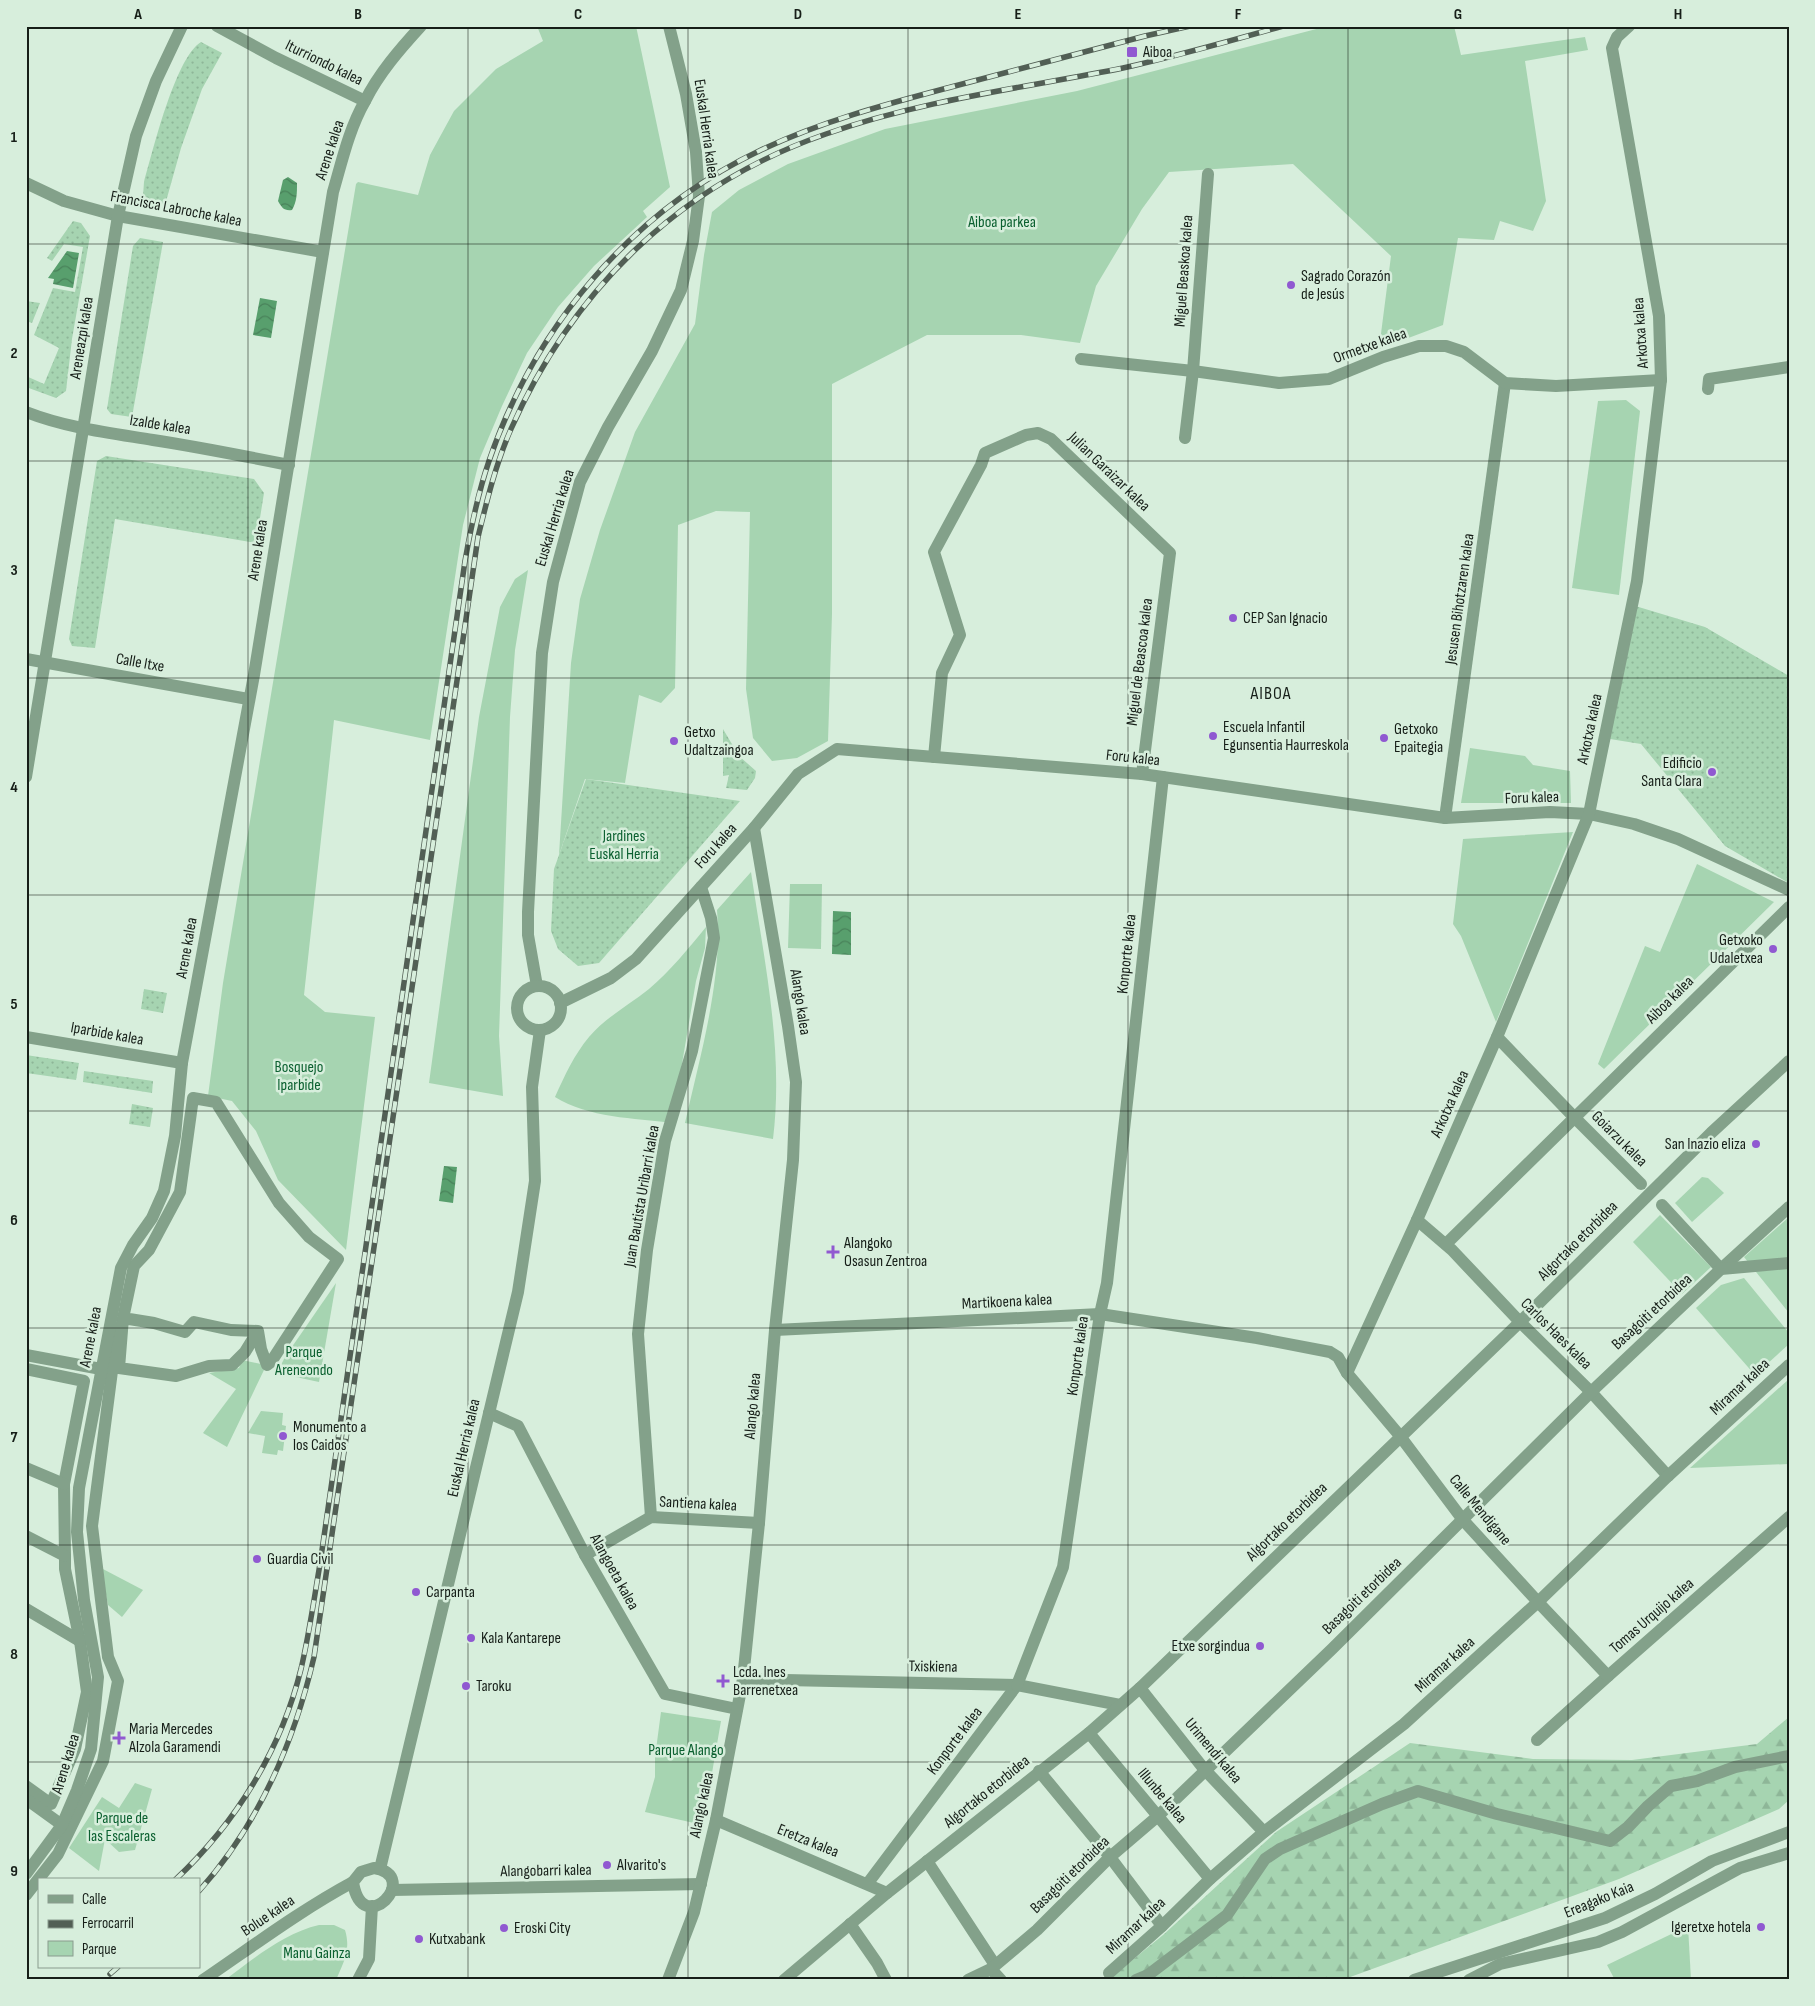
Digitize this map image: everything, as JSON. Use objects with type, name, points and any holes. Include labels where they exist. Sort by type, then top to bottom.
[{"type":"street","name":"Areneazpi kalea","points":[[26,777],[118,216],[136,136],[156,81],[182,26]]},
{"type":"street","name":"Iturriondo kalea","points":[[217,26],[364,101]]},
{"type":"street","name":"Arene kalea","points":[[26,1874],[62,1825],[77,1790],[91,1749],[98,1677],[84,1600],[77,1532],[79,1488],[122,1268],[133,1245],[152,1218],[164,1191],[175,1136],[182,1063],[254,675],[333,192],[347,143],[364,101],[401,48],[421,26]]},
{"type":"street","name":"Euskal Herria kalea","points":[[537,986],[528,935],[528,912],[542,652],[552,582],[580,482],[608,427],[652,351],[681,290],[693,241],[699,196],[696,152],[686,94],[669,26]]},
{"type":"street","name":"Arkotxa kalea","points":[[1347,1373],[1417,1220],[1497,1037],[1589,814],[1637,581],[1661,380],[1659,316],[1612,48],[1617,37],[1629,26]]},
{"type":"street","name":"Miguel Beaskoa kalea","points":[[1193,372],[1208,174]]},
{"type":"street","name":"Francisca Labroche kalea","points":[[26,183],[64,201],[118,216],[323,252]]},
{"type":"street","name":"Ormetxe kalea","points":[[1081,359],[1279,384],[1329,379],[1383,357],[1419,346],[1446,346],[1464,352],[1505,383]]},
{"type":"street","points":[[1708,389],[1709,379],[1789,367]]},
{"type":"street","points":[[1185,438],[1193,372]]},
{"type":"street","points":[[1505,383],[1556,386],[1661,380]]},
{"type":"street","name":"Jesusen Bihotzaren kalea","points":[[1446,818],[1505,383]]},
{"type":"street","name":"Izalde kalea","points":[[26,412],[83,429],[198,447],[289,465]]},
{"type":"street","name":"Julian Garaizar kalea","points":[[934,757],[942,672],[960,635],[934,552],[981,465],[985,453],[1026,435],[1038,433],[1051,439],[1170,553]]},
{"type":"street","name":"Miguel de Beascoa kalea","points":[[1142,774],[1170,553]]},
{"type":"street","name":"Calle Itxe","points":[[26,659],[248,700]]},
{"type":"street","name":"Foru kalea","points":[[560,1002],[611,978],[636,960],[754,828],[798,774],[837,749],[1142,774],[1446,818],[1550,812],[1589,814],[1634,824],[1678,839],[1789,890]]},
{"type":"street","name":"Konporte kalea","points":[[868,1883],[1017,1685],[1063,1566],[1100,1314],[1107,1284],[1163,777]]},
{"type":"street","name":"Alango kalea","points":[[668,1980],[694,1912],[701,1884],[716,1820],[743,1679],[760,1523],[775,1330],[794,1160],[796,1082],[754,828]]},
{"type":"street","name":"Juan Bautista Uribarri kalea","points":[[651,1517],[638,1334],[647,1250],[665,1141],[692,1050],[714,938],[711,918],[701,887]]},
{"type":"street","name":"Aiboa kalea","points":[[1446,1244],[1789,906]]},
{"type":"street","points":[[537,986],[551,990],[556,994],[560,1002],[560,1014],[557,1020],[547,1029],[532,1029],[526,1026],[517,1013],[517,1006],[524,992],[537,986]]},
{"type":"street","name":"Euskal Herria kalea","points":[[380,1869],[518,1292],[535,1181],[532,1087],[540,1030]]},
{"type":"street","name":"Iparbide kalea","points":[[26,1037],[182,1063]]},
{"type":"street","points":[[1497,1037],[1574,1117]]},
{"type":"street","name":"Algortako etorbidea","points":[[784,1980],[887,1892],[1089,1733],[1140,1688],[1520,1322],[1710,1133],[1789,1062]]},
{"type":"street","points":[[39,1878],[58,1854],[103,1761],[118,1681],[108,1657],[92,1526],[112,1371],[134,1266],[149,1250],[180,1192],[193,1098],[216,1102],[279,1203],[308,1237],[338,1259],[271,1362],[267,1365],[261,1349],[258,1331]]},
{"type":"street","name":"Goiarzu kalea","points":[[1574,1117],[1641,1184]]},
{"type":"street","points":[[1662,1205],[1721,1269],[1789,1264]]},
{"type":"street","name":"Basagoiti etorbidea","points":[[968,1980],[993,1967],[1037,1930],[1110,1857],[1158,1816],[1463,1520],[1591,1392],[1789,1207]]},
{"type":"street","name":"Carlos Haes kalea","points":[[1417,1220],[1446,1244],[1520,1322],[1591,1392],[1668,1476]]},
{"type":"street","name":"Martikoena kalea","points":[[775,1330],[1100,1314],[1257,1338],[1330,1352],[1338,1357],[1347,1373]]},
{"type":"street","points":[[123,1318],[154,1323],[185,1332],[194,1322],[232,1330],[258,1331]]},
{"type":"street","points":[[123,1318],[119,1368],[176,1376],[209,1366],[232,1365],[245,1352],[258,1331]]},
{"type":"street","points":[[26,1355],[101,1369]]},
{"type":"street","name":"Miramar kalea","points":[[1105,1976],[1264,1832],[1404,1724],[1538,1602],[1668,1476],[1789,1365]]},
{"type":"street","points":[[26,1368],[84,1381],[64,1484],[65,1569],[80,1641],[88,1692],[76,1749],[51,1804],[26,1786]]},
{"type":"street","name":"Calle Mendigane","points":[[1347,1373],[1400,1436],[1463,1520],[1608,1676]]},
{"type":"street","name":"Alangoeta kalea","points":[[489,1413],[518,1426],[585,1555],[665,1694],[737,1709]]},
{"type":"street","points":[[26,1468],[64,1484]]},
{"type":"street","name":"Santiena kalea","points":[[585,1555],[651,1517],[760,1523]]},
{"type":"street","name":"Tomas Urquijo kalea","points":[[1537,1740],[1789,1517]]},
{"type":"street","points":[[26,1536],[65,1556]]},
{"type":"street","points":[[26,1609],[80,1641]]},
{"type":"street","name":"Txiskiena","points":[[743,1679],[1017,1685],[1120,1705]]},
{"type":"street","name":"Urimendi kalea","points":[[1140,1688],[1204,1770],[1264,1832]]},
{"type":"street","name":"Illunbe kalea","points":[[1089,1733],[1210,1879]]},
{"type":"street","points":[[1136,1980],[1148,1975],[1227,1915],[1265,1859],[1298,1840],[1382,1804],[1418,1791],[1497,1814],[1610,1841],[1628,1827],[1671,1786],[1697,1781],[1735,1767],[1789,1756]]},
{"type":"street","points":[[1039,1771],[1110,1857],[1162,1926]]},
{"type":"street","points":[[26,1799],[62,1825]]},
{"type":"street","name":"Eretza kalea","points":[[716,1820],[887,1892]]},
{"type":"street","name":"Ereagako Kaia","points":[[1414,1980],[1605,1918],[1655,1894],[1712,1862],[1789,1832]]},
{"type":"street","points":[[1468,1980],[1500,1964],[1598,1942],[1622,1932],[1740,1868],[1789,1853]]},
{"type":"street","points":[[927,1861],[1001,1980]]},
{"type":"street","points":[[367,1869],[380,1869],[390,1877],[391,1895],[383,1903],[372,1906],[361,1901],[357,1896],[353,1882],[361,1872],[367,1869]]},
{"type":"street","points":[[26,1895],[38,1880]]},
{"type":"street","name":"Bolue kalea","points":[[204,1980],[263,1938],[329,1895],[353,1882]]},
{"type":"street","name":"Alangobarri kalea","points":[[392,1890],[701,1884]]},
{"type":"street","points":[[358,1980],[369,1959],[372,1906]]},
{"type":"street","points":[[850,1924],[877,1963],[886,1980]]},
{"type":"green space","name":"Bosquejo Iparbide","points":[[537,26],[636,26],[670,187],[643,211],[647,217],[594,266],[558,307],[527,353],[502,406],[480,458],[463,525],[430,740],[334,720],[304,995],[325,1012],[375,1017],[346,1250],[278,1180],[256,1131],[232,1101],[208,1096],[223,983],[356,184],[358,182],[418,195],[430,155],[454,111],[496,69],[543,41]]},
{"type":"green space","name":"Aiboa parkea","points":[[1328,26],[1454,26],[1461,55],[1585,37],[1588,50],[1525,61],[1546,201],[1533,231],[1500,221],[1494,240],[1458,238],[1443,325],[1379,349],[1391,256],[1293,164],[1169,172],[1142,209],[1096,286],[1080,343],[1021,335],[927,335],[832,384],[832,614],[828,741],[797,758],[772,761],[753,738],[746,689],[750,512],[716,511],[678,525],[675,688],[661,703],[639,695],[625,783],[585,779],[559,855],[571,663],[580,599],[600,530],[635,432],[695,324],[712,212],[739,190],[788,164],[885,129],[1077,91]]},
{"type":"green space","points":[[201,42],[222,53],[202,89],[181,148],[165,205],[146,201],[143,196],[144,182],[166,106],[182,66],[191,51]]},
{"type":"green space","points":[[73,221],[81,223],[90,236],[72,339],[66,391],[56,398],[26,387],[26,376],[44,384],[59,348],[34,335],[53,288],[75,292],[83,247],[64,244],[52,261],[47,258]]},
{"type":"green space","points":[[140,238],[163,242],[132,417],[111,414],[107,409],[133,246]]},
{"type":"green space","points":[[26,301],[40,303],[32,323],[26,321]]},
{"type":"green space","points":[[1626,400],[1640,411],[1619,595],[1572,588],[1598,401]]},
{"type":"green space","points":[[106,456],[254,479],[264,493],[256,543],[115,519],[95,648],[72,646],[69,639],[97,461]]},
{"type":"green space","points":[[528,570],[515,650],[510,717],[499,1036],[503,1096],[429,1083],[479,717],[500,607],[515,579]]},
{"type":"green space","points":[[1632,605],[1705,627],[1789,676],[1789,879],[1787,882],[1725,846],[1641,744],[1610,739]]},
{"type":"green space","points":[[723,729],[739,756],[756,771],[755,778],[747,790],[726,788],[729,775],[723,776]]},
{"type":"green space","points":[[1470,748],[1525,756],[1533,765],[1570,771],[1571,803],[1461,803]]},
{"type":"green space","name":"Jardines Euskal Herria","points":[[586,779],[740,801],[599,963],[578,966],[558,949],[551,931],[554,869]]},
{"type":"green space","points":[[1573,832],[1496,1022],[1461,936],[1453,924],[1463,839]]},
{"type":"green space","points":[[1697,864],[1774,902],[1604,1069],[1598,1064],[1645,946],[1660,952]]},
{"type":"green space","points":[[751,872],[767,972],[774,1039],[776,1106],[773,1139],[685,1123],[709,1017],[717,963],[717,910]]},
{"type":"green space","points":[[790,884],[822,884],[821,949],[788,948]]},
{"type":"green space","points":[[706,927],[705,948],[696,981],[672,1123],[597,1113],[568,1104],[555,1097],[574,1058],[589,1037],[610,1017],[657,982]]},
{"type":"green space","points":[[144,989],[167,993],[163,1013],[141,1009]]},
{"type":"green space","points":[[26,1055],[79,1063],[76,1080],[26,1073]]},
{"type":"green space","points":[[84,1071],[153,1081],[152,1093],[83,1082]]},
{"type":"green space","points":[[132,1104],[153,1108],[150,1127],[129,1124]]},
{"type":"green space","points":[[1702,1177],[1708,1178],[1724,1193],[1692,1222],[1675,1203]]},
{"type":"green space","points":[[1660,1215],[1711,1267],[1682,1294],[1633,1242]]},
{"type":"green space","points":[[1789,1217],[1789,1313],[1744,1257]]},
{"type":"green space","points":[[1744,1278],[1789,1333],[1789,1344],[1755,1375],[1696,1308],[1721,1285]]},
{"type":"green space","name":"Parque Areneondo","points":[[336,1283],[319,1382],[277,1373],[285,1357]]},
{"type":"green space","points":[[242,1360],[261,1364],[264,1370],[227,1447],[203,1433],[236,1389],[209,1373],[239,1368]]},
{"type":"green space","points":[[1789,1379],[1789,1464],[1690,1468]]},
{"type":"green space","points":[[261,1411],[283,1413],[282,1425],[286,1426],[283,1451],[278,1450],[277,1455],[262,1453],[265,1436],[248,1433]]},
{"type":"green space","points":[[101,1568],[143,1590],[122,1617],[108,1605]]},
{"type":"green space","name":"Parque Alango","points":[[661,1712],[721,1721],[703,1825],[645,1812],[655,1777],[655,1757]]},
{"type":"green space","points":[[1789,1717],[1789,1800],[1779,1809],[1619,1879],[1342,1980],[1108,1980],[1163,1935],[1276,1832],[1410,1743],[1533,1759],[1632,1760],[1757,1744]]},
{"type":"green space","name":"Parque de las Escaleras","points":[[135,1783],[152,1789],[135,1850],[119,1852],[105,1839],[99,1871],[69,1848],[102,1797],[119,1808]]},
{"type":"green space","name":"Manu Gainza","points":[[319,1925],[334,1925],[345,1930],[347,1950],[336,1980],[225,1980],[281,1940]]},
{"type":"green space","points":[[1688,1926],[1691,1980],[1615,1980],[1607,1965]]},
{"type":"water","points":[[288,177],[297,183],[296,200],[292,210],[287,210],[278,201],[283,180]]},
{"type":"water","points":[[67,251],[79,253],[73,288],[53,284],[54,279],[48,278]]},
{"type":"water","points":[[260,298],[277,301],[271,338],[253,335]]},
{"type":"water","points":[[833,911],[851,912],[851,955],[832,954]]},
{"type":"water","points":[[444,1166],[457,1167],[453,1203],[439,1201]]},
{"type":"railway","points":[[177,1878],[218,1834],[253,1784],[281,1728],[301,1669],[320,1564],[465,561],[475,510],[489,461],[509,411],[533,364],[561,319],[594,278],[630,240],[671,205],[714,175],[761,150],[807,130],[879,107],[1145,36],[1190,26]]},
{"type":"railway","points":[[200,1890],[239,1839],[271,1782],[296,1721],[314,1657],[478,537],[501,455],[511,429],[536,378],[566,331],[600,287],[637,248],[679,212],[724,182],[773,155],[826,134],[899,112],[936,103],[1123,68],[1283,26]]},
{"type":"railway","points":[[110,1974],[117,1968]]},
{"type":"place","name":"Aiboa","points":[[1132,52]]},
{"type":"place","name":"Sagrado Corazón de Jesús","points":[[1291,285]]},
{"type":"place","name":"CEP San Ignacio","points":[[1233,618]]},
{"type":"place","name":"Escuela Infantil Egunsentia Haurreskola","points":[[1213,736]]},
{"type":"place","name":"Getxoko Epaitegia","points":[[1384,738]]},
{"type":"place","name":"Getxo Udaltzaingoa","points":[[674,741]]},
{"type":"place","name":"Edificio Santa Clara","points":[[1712,772]]},
{"type":"place","name":"Getxoko Udaletxea","points":[[1773,949]]},
{"type":"place","name":"San Inazio eliza","points":[[1756,1144]]},
{"type":"place","name":"Alangoko Osasun Zentroa","points":[[833,1252]]},
{"type":"place","name":"Monumento a los Caidos","points":[[283,1436]]},
{"type":"place","name":"Guardia Civil","points":[[257,1559]]},
{"type":"place","name":"Carpanta","points":[[416,1592]]},
{"type":"place","name":"Kala Kantarepe","points":[[471,1638]]},
{"type":"place","name":"Etxe sorgindua","points":[[1260,1646]]},
{"type":"place","name":"Lcda. Ines Barrenetxea","points":[[723,1681]]},
{"type":"place","name":"Taroku","points":[[466,1686]]},
{"type":"place","name":"Maria Mercedes Alzola Garamendi","points":[[119,1738]]},
{"type":"place","name":"Alvarito's","points":[[607,1865]]},
{"type":"place","name":"Igeretxe hotela","points":[[1761,1927]]},
{"type":"place","name":"Eroski City","points":[[504,1928]]},
{"type":"place","name":"Kutxabank","points":[[419,1939]]},
{"type":"district","name":"AIBOA","points":[[1271,693]]}]
